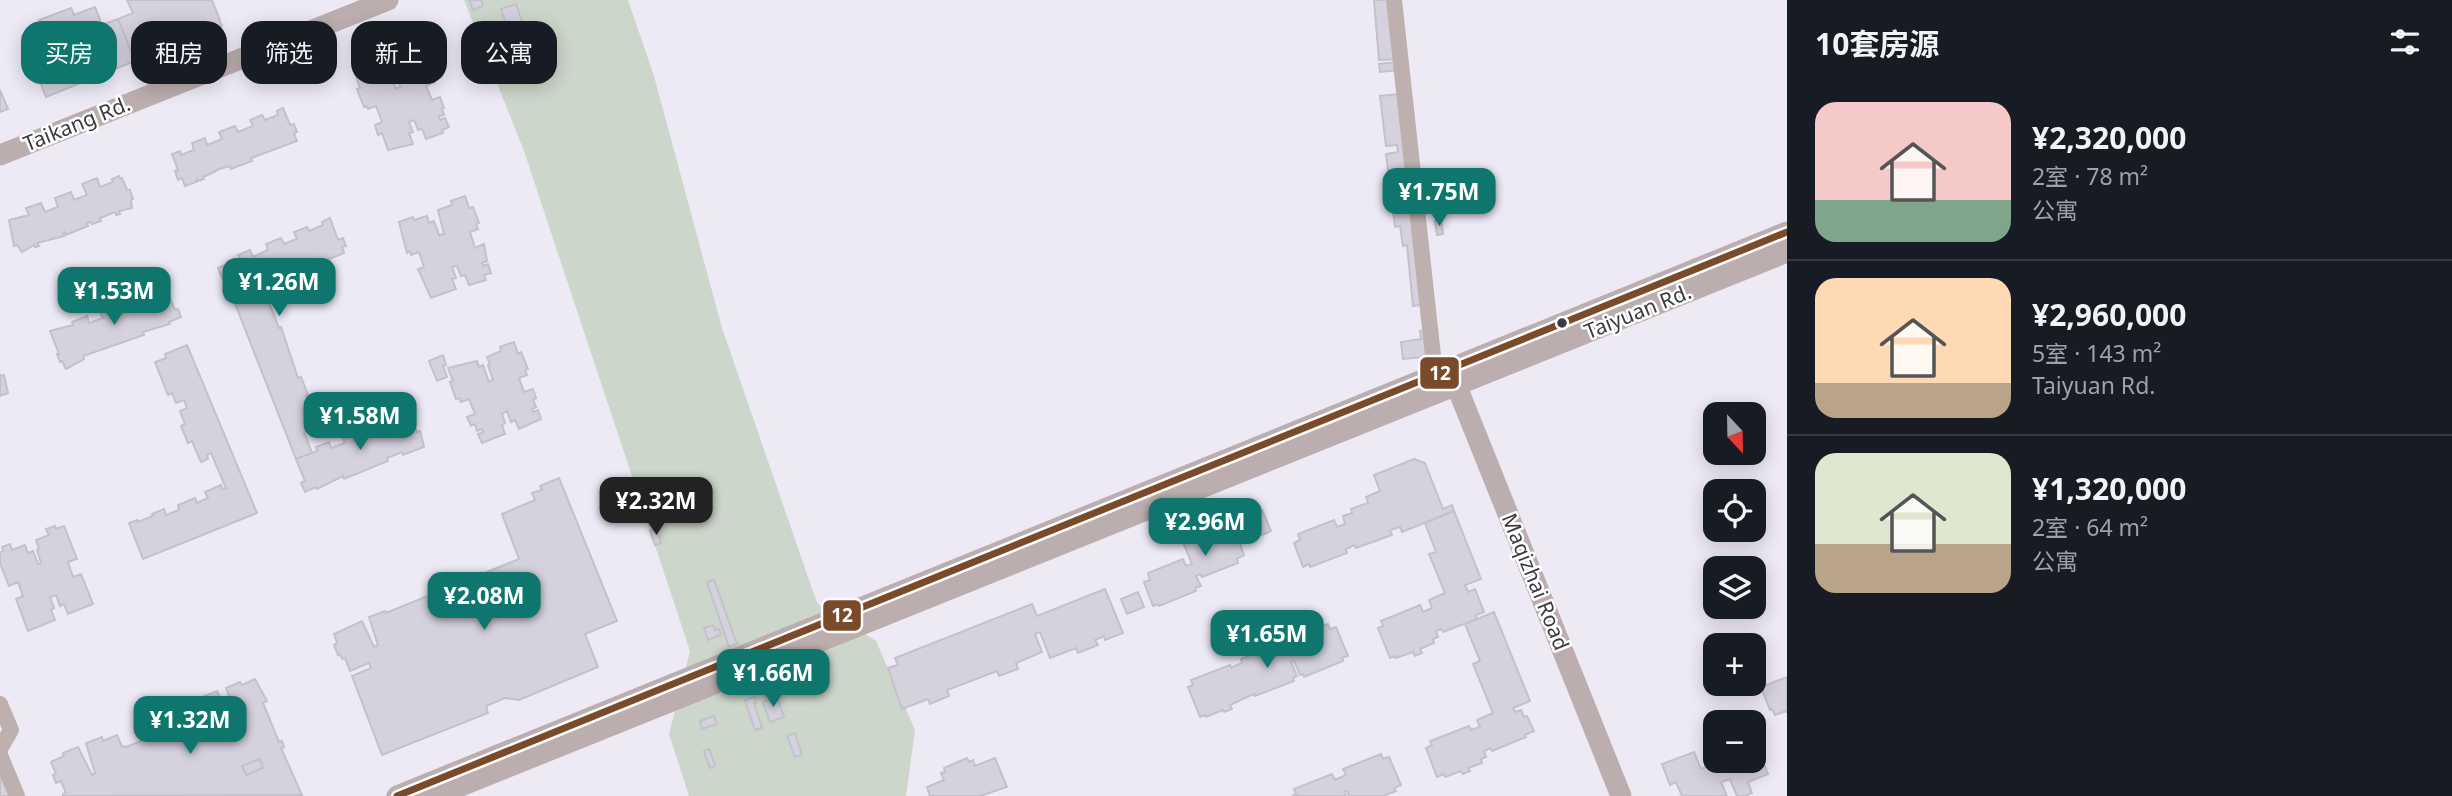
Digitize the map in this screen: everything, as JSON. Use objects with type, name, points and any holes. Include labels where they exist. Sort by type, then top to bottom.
[{"type":"main road","name":"Taikang Rd.","points":[[0,155],[388,0]]},
{"type":"main road","name":"Taiyuan Rd.","points":[[436,796],[1446,379],[1787,232]]},
{"type":"main road","name":"Taiyuan Rd.","points":[[397,796],[1446,379],[1787,252]]},
{"type":"main road","name":"Maqizhai Road","points":[[1446,379],[1605,796]]},
{"type":"main road","name":"Maqizhai Road","points":[[1446,379],[1621,796]]},
{"type":"street","points":[[1394,0],[1446,379]]},
{"type":"street","points":[[0,704],[10,730],[0,749]]},
{"type":"street","points":[[0,755],[17,796]]},
{"type":"shaded area","points":[[464,0],[628,0],[654,76],[722,328],[817,603],[876,641],[915,730],[906,796],[689,796],[669,734],[690,651],[524,151],[497,84],[557,84],[557,21],[472,21]]},
{"type":"building","points":[[127,0],[212,0],[220,21],[131,21],[131,51],[118,19],[133,13]]},
{"type":"building","points":[[469,0],[481,0],[483,6],[473,10]]},
{"type":"building","points":[[1374,0],[1391,0],[1398,59],[1379,60]]},
{"type":"building","points":[[516,4],[522,21],[505,21],[501,9]]},
{"type":"building","points":[[95,7],[100,21],[39,20],[71,8],[74,15]]},
{"type":"building","points":[[118,19],[131,51],[131,63],[117,68],[117,21],[113,21]]},
{"type":"building","points":[[1398,62],[1399,70],[1380,72],[1379,64]]},
{"type":"building","points":[[41,84],[78,84],[46,97]]},
{"type":"building","points":[[359,84],[394,84],[396,89],[400,87],[399,84],[430,84],[426,86],[432,100],[440,97],[444,108],[444,115],[439,116],[440,120],[445,118],[449,127],[442,130],[443,133],[426,139],[414,120],[409,122],[413,132],[409,133],[413,144],[388,150],[382,133],[378,135],[375,125],[382,122],[376,106],[368,109],[367,106],[364,107],[357,89],[360,88]]},
{"type":"building","points":[[0,90],[8,109],[0,112]]},
{"type":"building","points":[[1401,94],[1427,304],[1413,306],[1407,245],[1403,246],[1400,226],[1395,227],[1386,154],[1398,152],[1397,145],[1386,146],[1380,96]]},
{"type":"building","points":[[283,108],[290,125],[294,124],[297,141],[251,158],[252,161],[231,169],[230,166],[216,170],[203,177],[204,179],[197,179],[185,186],[182,178],[178,180],[175,171],[178,170],[172,154],[180,151],[181,155],[194,150],[192,143],[205,138],[207,145],[222,139],[219,132],[235,126],[238,132],[253,126],[250,120],[262,115],[265,120],[278,115],[277,111]]},
{"type":"building","points":[[119,176],[127,190],[130,190],[132,208],[119,211],[120,214],[116,215],[115,212],[100,218],[101,221],[92,224],[87,223],[88,226],[66,235],[65,232],[64,236],[37,243],[39,246],[34,245],[22,252],[17,245],[14,246],[9,220],[29,215],[26,208],[41,203],[45,212],[58,207],[55,198],[71,192],[74,200],[87,195],[82,184],[97,178],[100,187],[113,182],[112,179]]},
{"type":"building","points":[[465,196],[479,223],[476,224],[478,229],[470,232],[475,248],[484,244],[487,261],[482,263],[483,266],[488,264],[491,273],[484,275],[486,280],[469,285],[457,266],[452,267],[456,278],[452,279],[456,289],[431,298],[418,269],[424,267],[419,252],[411,255],[410,251],[407,253],[399,222],[427,216],[429,223],[434,221],[439,235],[444,234],[438,210]]},
{"type":"building","points":[[330,218],[338,240],[343,238],[346,246],[342,247],[344,253],[262,286],[279,328],[281,327],[298,378],[301,377],[308,395],[310,407],[302,410],[310,430],[304,432],[312,453],[296,459],[232,296],[226,299],[223,290],[227,289],[218,268],[240,259],[238,255],[250,250],[253,257],[268,250],[266,244],[281,238],[284,244],[297,239],[294,232],[307,227],[309,231],[323,225],[322,222]]},
{"type":"building","points":[[1435,221],[1441,221],[1443,234],[1437,235]]},
{"type":"building","points":[[165,288],[181,317],[169,322],[170,324],[143,332],[144,335],[83,356],[84,359],[66,369],[62,361],[60,362],[50,331],[73,325],[72,322],[87,316],[89,323],[103,318],[100,312],[117,306],[119,310],[131,305],[129,299]]},
{"type":"building","points":[[1430,329],[1433,356],[1403,359],[1401,342],[1421,339],[1420,331]]},
{"type":"building","points":[[514,342],[528,369],[525,370],[527,375],[519,378],[524,392],[533,389],[536,407],[532,409],[533,412],[538,410],[541,419],[519,429],[515,420],[511,422],[507,411],[502,414],[505,434],[482,443],[478,434],[483,432],[482,429],[477,431],[475,424],[471,426],[467,417],[475,414],[469,399],[461,402],[459,398],[456,399],[448,368],[477,361],[479,367],[483,365],[489,382],[493,380],[487,357],[501,351],[500,347]]},
{"type":"building","points":[[187,345],[257,513],[143,559],[129,523],[153,516],[152,514],[164,509],[166,515],[179,510],[178,505],[195,498],[197,503],[208,498],[205,492],[221,485],[222,489],[226,488],[211,453],[207,455],[208,459],[201,462],[192,441],[188,443],[181,426],[185,424],[180,411],[187,408],[184,400],[176,403],[172,393],[168,395],[155,362],[166,358],[165,354]]},
{"type":"building","points":[[443,355],[447,377],[437,381],[429,361]]},
{"type":"building","points":[[0,374],[4,375],[8,393],[0,396]]},
{"type":"building","points":[[408,411],[417,432],[420,431],[424,447],[403,455],[402,452],[387,458],[388,461],[305,492],[301,483],[305,481],[296,459],[317,451],[316,447],[329,442],[331,448],[345,443],[343,439],[360,432],[362,436],[374,431],[372,425],[385,419],[387,423]]},
{"type":"building","points":[[1414,459],[1425,463],[1443,509],[1452,505],[1454,511],[1402,532],[1400,527],[1390,530],[1392,535],[1356,548],[1354,545],[1346,549],[1347,553],[1310,567],[1309,564],[1303,567],[1294,543],[1300,540],[1298,534],[1334,520],[1337,527],[1345,524],[1343,516],[1352,513],[1351,509],[1368,503],[1366,497],[1380,491],[1374,475]]},
{"type":"building","points":[[559,478],[617,621],[585,634],[598,667],[519,700],[505,698],[486,706],[488,713],[382,755],[352,676],[371,668],[369,663],[350,671],[345,658],[342,659],[340,654],[338,655],[334,634],[362,621],[374,647],[378,645],[369,617],[385,611],[386,613],[519,559],[502,514],[535,500],[532,493],[542,490],[540,486]]},
{"type":"building","points":[[1262,510],[1271,531],[1240,544],[1244,555],[1237,559],[1238,563],[1202,577],[1200,574],[1196,576],[1201,586],[1195,588],[1196,591],[1153,606],[1144,582],[1150,580],[1148,573],[1183,559],[1186,566],[1192,564],[1183,542]]},
{"type":"building","points":[[1454,511],[1481,579],[1465,585],[1468,592],[1475,589],[1484,612],[1476,615],[1477,619],[1443,632],[1441,629],[1436,631],[1438,637],[1433,639],[1434,643],[1420,649],[1422,653],[1415,656],[1413,652],[1390,658],[1378,628],[1383,626],[1381,621],[1420,605],[1423,612],[1432,608],[1429,600],[1445,593],[1429,554],[1436,552],[1425,523]]},
{"type":"building","points":[[55,526],[56,529],[64,526],[77,559],[68,562],[73,577],[81,574],[93,604],[68,614],[64,604],[60,606],[56,595],[50,597],[55,620],[28,631],[16,599],[23,596],[18,582],[9,586],[0,563],[0,553],[3,551],[2,547],[10,544],[12,550],[25,545],[28,553],[33,551],[38,564],[41,563],[36,540],[49,535],[46,529]]},
{"type":"building","points":[[657,529],[661,543],[655,545],[650,531]]},
{"type":"building","points":[[714,580],[737,644],[729,647],[707,582]]},
{"type":"building","points":[[1105,589],[1123,633],[1105,640],[1104,636],[1095,640],[1098,645],[1078,653],[1076,648],[1050,658],[1040,632],[1035,634],[1042,652],[1016,663],[1018,669],[999,676],[997,671],[947,690],[949,696],[930,704],[928,699],[902,709],[888,668],[898,665],[895,658],[1032,604],[1037,616]]},
{"type":"building","points":[[1138,592],[1144,607],[1127,614],[1121,599]]},
{"type":"building","points":[[1494,612],[1530,701],[1513,708],[1515,712],[1521,710],[1524,717],[1527,716],[1534,731],[1492,751],[1490,748],[1484,751],[1486,757],[1481,759],[1482,763],[1468,768],[1470,771],[1437,777],[1426,748],[1432,745],[1430,741],[1469,726],[1471,730],[1480,727],[1477,720],[1493,713],[1473,664],[1480,661],[1465,624]]},
{"type":"building","points":[[1328,624],[1330,629],[1336,627],[1348,656],[1342,658],[1343,661],[1304,677],[1303,674],[1300,675],[1294,661],[1291,662],[1297,676],[1293,678],[1294,681],[1249,696],[1230,705],[1232,709],[1200,717],[1188,687],[1193,685],[1191,680],[1230,665],[1231,668],[1242,663],[1241,659],[1279,644],[1281,650],[1292,646],[1289,639]]},
{"type":"building","points":[[713,625],[715,630],[719,629],[721,635],[708,640],[704,628]]},
{"type":"building","points":[[1787,677],[1787,713],[1786,711],[1775,715],[1772,709],[1770,710],[1765,696],[1766,685]]},
{"type":"building","points":[[255,679],[267,701],[263,703],[279,742],[282,741],[284,747],[281,748],[302,795],[63,796],[66,793],[61,781],[56,783],[51,762],[64,756],[63,753],[78,747],[92,775],[95,773],[86,743],[102,737],[103,741],[117,735],[122,747],[126,747],[171,729],[175,738],[202,727],[201,725],[195,728],[189,706],[217,691],[230,718],[234,717],[226,688],[240,682],[242,685]],"holes":[[[260,759],[263,768],[246,775],[242,766]]]},
{"type":"building","points":[[755,697],[754,703],[762,728],[755,730],[745,700]]},
{"type":"building","points":[[777,697],[784,717],[770,722],[763,702]]},
{"type":"building","points":[[714,716],[717,724],[702,729],[700,721]]},
{"type":"building","points":[[795,733],[802,755],[795,757],[787,736]]},
{"type":"building","points":[[709,749],[715,766],[710,768],[704,751]]},
{"type":"building","points":[[1694,752],[1701,769],[1703,768],[1703,773],[1766,773],[1766,769],[1768,774],[1748,782],[1752,793],[1745,796],[1737,796],[1730,779],[1721,782],[1727,796],[1682,796],[1676,782],[1670,785],[1662,764]]},
{"type":"building","points":[[1381,754],[1383,759],[1389,757],[1401,785],[1394,788],[1396,791],[1383,796],[1349,796],[1347,791],[1344,792],[1346,796],[1292,796],[1296,794],[1294,789],[1332,774],[1335,780],[1346,775],[1343,769]]},
{"type":"building","points":[[967,758],[969,762],[973,760],[975,766],[995,758],[1007,787],[980,796],[930,796],[927,787],[944,780],[941,773],[945,772],[944,768]]},
{"type":"building","points":[[260,759],[263,768],[246,775],[242,766]]},
{"type":"building","points":[[0,775],[11,796],[0,796]]},
{"type":"transit line","name":"12","points":[[397,796],[1787,232]]}]
